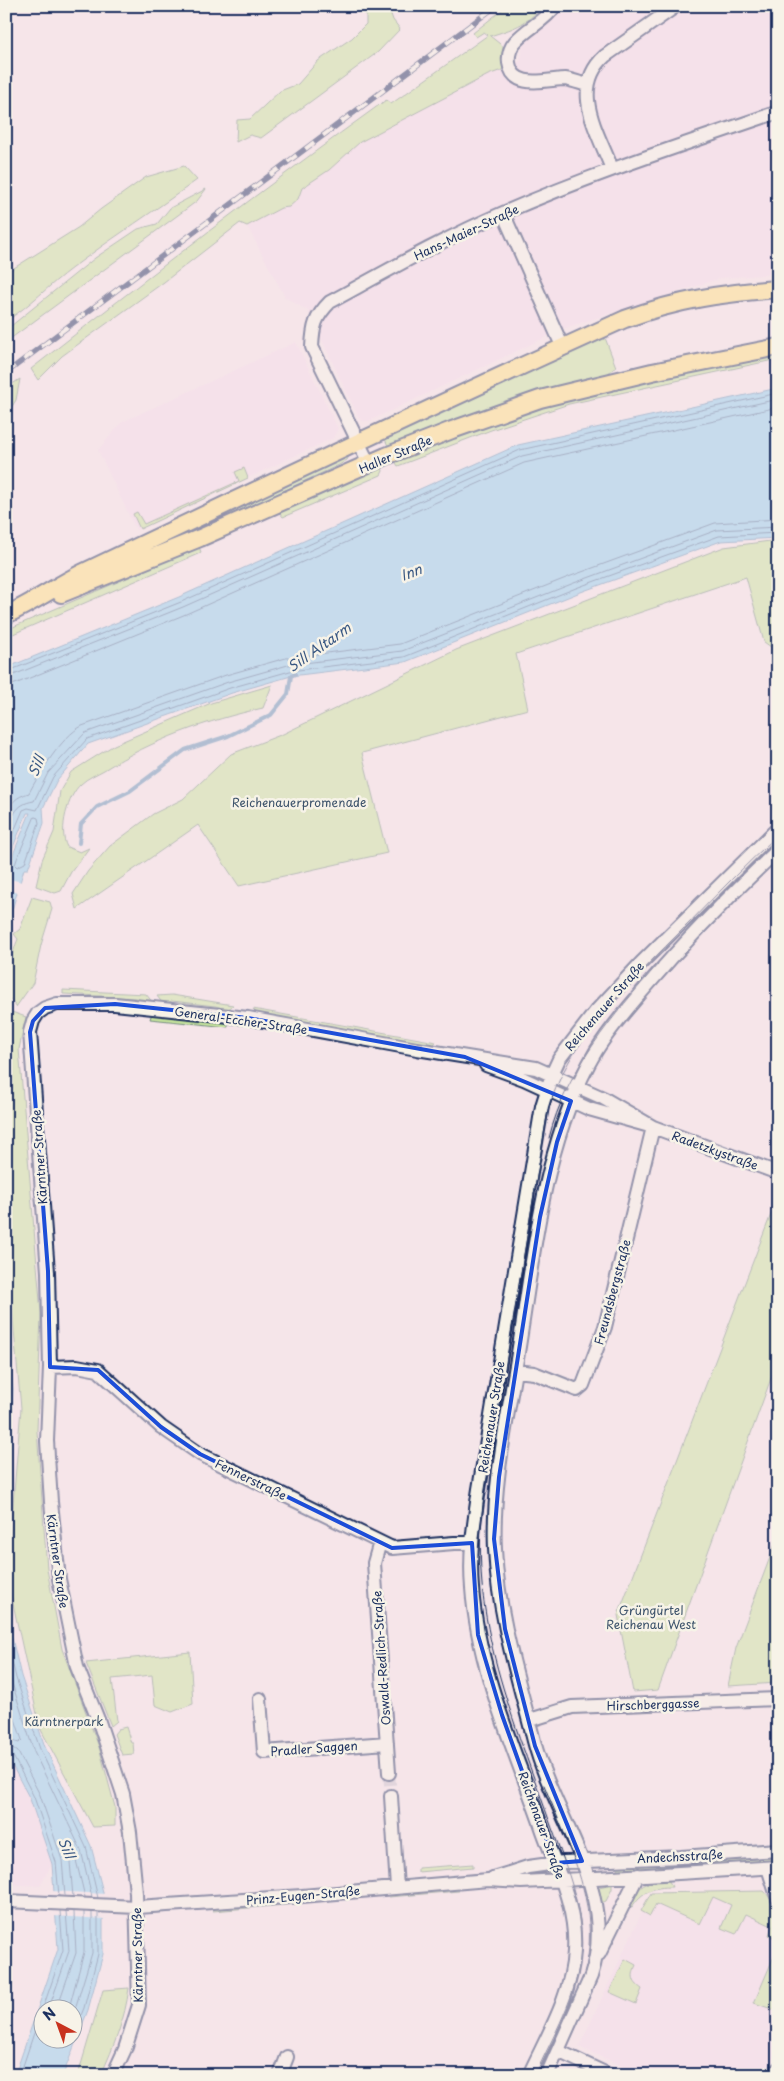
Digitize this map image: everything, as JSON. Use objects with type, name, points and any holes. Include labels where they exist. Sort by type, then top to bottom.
[{"type":"main road","name":"Haller Straße","points":[[26,606],[80,574],[625,319],[664,306],[707,296],[778,288]]},
{"type":"main road","name":"Haller Straße","points":[[6,615],[200,538],[452,430],[540,400],[652,372],[778,347]]},
{"type":"street","points":[[555,6],[551,13],[517,40],[510,52],[510,67],[517,76],[529,82],[568,80],[587,85]]},
{"type":"street","points":[[612,169],[589,108],[587,85],[593,70],[605,56],[676,6]]},
{"type":"street","name":"Hans-Maier-Straße","points":[[369,464],[312,346],[313,329],[319,313],[330,302],[438,243],[503,213],[612,169],[778,112]]},
{"type":"street","points":[[503,213],[563,348]]},
{"type":"street","name":"Reichenauer Straße","points":[[529,2075],[563,2000],[572,1973],[574,1931],[563,1880],[555,1863],[502,1715],[481,1651],[472,1588],[472,1543],[516,1264],[546,1090],[564,1051],[606,999],[778,828]]},
{"type":"street","name":"Reichenauer Straße","points":[[547,2075],[588,1985],[595,1961],[598,1934],[597,1915],[589,1878],[541,1763],[505,1628],[495,1552],[494,1527],[497,1492],[544,1197],[561,1125],[578,1086],[598,1048],[631,1003],[684,944],[778,850]]},
{"type":"street","name":"General-Eccher-Straße","points":[[30,1032],[33,1021],[45,1008],[57,1004],[115,1004],[248,1018],[465,1058],[520,1064],[552,1074],[578,1086]]},
{"type":"street","name":"Kärntner Straße","points":[[30,1032],[48,1272],[50,1367],[48,1458],[62,1603],[77,1667],[99,1722],[123,1794],[130,1832],[137,1907],[139,2005],[125,2049],[113,2075]]},
{"type":"street","name":"General-Eccher-Straße","points":[[465,1058],[505,1072],[571,1101]]},
{"type":"street","name":"Radetzkystraße","points":[[578,1086],[626,1116]]},
{"type":"street","name":"Radetzkystraße","points":[[571,1101],[589,1109],[626,1116],[778,1173]]},
{"type":"street","name":"Freundsbergstraße","points":[[516,1371],[534,1373],[578,1390],[584,1385],[605,1327],[648,1124]]},
{"type":"street","name":"Fennerstraße","points":[[50,1367],[77,1366],[98,1370],[161,1428],[200,1454],[392,1548],[472,1543]]},
{"type":"street","name":"Oswald-Redlich-Straße","points":[[380,1542],[374,1563],[389,1773]]},
{"type":"street","name":"Pradler Saggen","points":[[260,1699],[264,1752],[387,1743]]},
{"type":"street","name":"Hirschberggasse","points":[[530,1720],[572,1707],[778,1699]]},
{"type":"street","points":[[391,1796],[397,1888]]},
{"type":"street","name":"Andechsstraße","points":[[582,1861],[681,1857],[778,1850]]},
{"type":"street","points":[[681,1857],[682,1872]]},
{"type":"street","name":"Prinz-Eugen-Straße","points":[[488,1880],[528,1866],[582,1861]]},
{"type":"street","points":[[773,1868],[778,1899]]},
{"type":"street","name":"Andechsstraße","points":[[589,1878],[773,1868]]},
{"type":"street","points":[[595,1961],[638,1875]]},
{"type":"street","name":"Prinz-Eugen-Straße","points":[[6,1901],[137,1907],[488,1880],[521,1882],[589,1878]]},
{"type":"street","points":[[558,2051],[609,2075]]},
{"type":"street","points":[[280,2075],[287,2057]]},
{"type":"street","points":[[775,2075],[778,2070]]},
{"type":"highlighted area","points":[[115,1004],[248,1018],[465,1057],[571,1101],[557,1142],[540,1217],[499,1477],[494,1539],[505,1629],[535,1746],[582,1861],[555,1863],[502,1715],[478,1635],[472,1543],[392,1548],[200,1454],[161,1427],[98,1370],[50,1367],[48,1271],[30,1032],[33,1021],[45,1008]]},
{"type":"shaded area","points":[[562,6],[778,6],[778,274],[721,278],[565,328],[369,421],[363,421],[359,418],[308,311],[285,297],[247,226],[281,208],[289,207],[298,199],[302,188],[329,170],[360,142],[488,75],[510,67],[521,60],[523,43],[533,27]]},
{"type":"shaded area","points":[[296,342],[338,429],[333,438],[136,530],[98,450],[122,422]]},
{"type":"shaded area","points":[[6,1754],[30,1799],[52,1864],[40,1886],[6,1884]]},
{"type":"shaded area","points":[[764,1891],[769,1895],[778,1924],[778,2048],[764,2075],[642,2075],[579,2047],[651,1893]]},
{"type":"green space","points":[[371,6],[388,6],[393,20],[400,29],[378,52],[261,138],[250,135],[236,142],[237,120],[250,119],[280,91],[298,84],[318,61],[352,38],[366,24],[366,11]]},
{"type":"green space","points":[[507,6],[542,6],[525,22],[490,36],[510,52],[510,67],[488,75],[360,142],[329,170],[302,188],[298,199],[289,207],[281,208],[247,226],[240,223],[164,282],[62,356],[38,380],[31,369],[207,233],[386,100],[391,104],[488,35],[484,32],[476,37],[473,33]]},
{"type":"green space","points":[[184,166],[197,180],[87,257],[6,321],[6,273],[79,227],[146,177]]},
{"type":"green space","points":[[206,189],[197,201],[6,342],[6,330],[95,258],[138,229],[157,224],[170,208]]},
{"type":"green space","points":[[604,335],[616,367],[603,377],[449,424],[388,446],[385,439]]},
{"type":"green space","points":[[778,354],[778,359],[569,404],[491,430],[398,466],[394,460],[522,413],[565,400]]},
{"type":"green space","points":[[20,379],[16,400],[6,416],[6,388]]},
{"type":"green space","points":[[349,456],[347,460],[339,465],[193,533],[72,584]]},
{"type":"green space","points":[[382,466],[383,471],[381,475],[283,517],[279,512]]},
{"type":"green space","points":[[244,468],[248,478],[140,529],[133,514],[137,512],[144,524],[239,481],[235,472]]},
{"type":"green space","name":"Reichenauerpromenade","points":[[778,540],[778,652],[764,642],[746,577],[516,654],[528,709],[362,753],[387,853],[239,886],[198,825],[77,909],[73,894],[88,871],[110,846],[153,814],[183,799],[231,754],[283,734],[456,650],[724,547]]},
{"type":"green space","points":[[199,547],[201,552],[198,554],[6,637],[6,630]]},
{"type":"green space","points":[[272,685],[263,708],[201,725],[161,740],[122,759],[83,782],[76,789],[68,805],[64,823],[64,840],[67,847],[80,852],[89,848],[71,872],[61,891],[55,893],[36,886],[42,860],[54,832],[60,791],[71,772],[114,745],[211,703]]},
{"type":"green space","points":[[32,897],[50,902],[52,909],[41,945],[33,983],[16,1007],[7,994],[7,974],[18,939],[14,934],[20,929]]},
{"type":"green space","points":[[63,990],[146,994],[153,1003],[141,1001],[137,998],[63,994]]},
{"type":"green space","points":[[172,995],[233,1005],[226,1009],[172,1001],[163,1004],[157,996]]},
{"type":"green space","points":[[253,1009],[436,1042],[433,1045],[257,1014]]},
{"type":"green space","name":"Kärntnerpark","points":[[6,1010],[26,1017],[19,1049],[41,1313],[37,1431],[47,1569],[62,1649],[99,1747],[115,1807],[115,1826],[93,1827],[40,1728],[7,1576],[21,1408],[6,1242]]},
{"type":"green space","points":[[152,1013],[228,1021],[228,1027],[150,1019]]},
{"type":"green space","name":"Grüngürtel Reichenau West","points":[[778,1196],[778,1359],[658,1690],[633,1692],[618,1615]]},
{"type":"green space","points":[[778,1536],[776,1574],[778,1683],[728,1686],[736,1648]]},
{"type":"green space","points":[[190,1652],[193,1704],[172,1712],[155,1705],[152,1675],[112,1679],[117,1721],[111,1726],[86,1663]]},
{"type":"green space","points":[[126,1727],[131,1743],[133,1743],[134,1754],[122,1755],[114,1734],[118,1729]]},
{"type":"green space","points":[[778,1858],[778,1863],[699,1866],[700,1862]]},
{"type":"green space","points":[[473,1864],[473,1867],[418,1872],[418,1868]]},
{"type":"green space","points":[[675,1864],[678,1866],[677,1868],[618,1872],[617,1867]]},
{"type":"green space","points":[[669,1881],[672,1887],[649,1891],[640,1897],[632,1907],[627,1905],[644,1885]]},
{"type":"green space","points":[[612,1884],[612,1889],[606,1901],[601,1903],[599,1887]]},
{"type":"green space","points":[[457,1889],[459,1891],[389,1897],[390,1894]]},
{"type":"green space","points":[[764,1891],[771,1900],[775,1913],[777,1939],[769,1935],[772,1926],[746,1914],[736,1934],[721,1928],[731,1905],[713,1897],[700,1924],[656,1904],[650,1916],[641,1911],[651,1893]]},
{"type":"green space","points":[[296,1902],[297,1904],[213,1911],[214,1909]]},
{"type":"green space","points":[[778,1947],[778,2011],[754,2003]]},
{"type":"green space","points":[[625,1959],[636,1965],[633,1978],[642,1989],[636,2004],[609,1992]]},
{"type":"green space","points":[[129,1988],[125,2011],[101,2075],[78,2075],[103,1990]]},
{"type":"water","points":[[778,388],[778,538],[721,541],[578,593],[405,662],[291,676],[232,693],[88,744],[57,780],[43,808],[44,823],[28,869],[24,869],[12,910],[10,932],[6,944],[6,878],[12,857],[30,813],[27,813],[6,868],[6,668],[179,597],[518,445]]},
{"type":"water","points":[[6,1312],[13,1389],[6,1528]]},
{"type":"water","name":"Sill","points":[[6,1613],[21,1676],[45,1747],[91,1846],[103,1892],[103,1954],[82,2026],[82,1998],[41,1998],[58,1949],[52,1864],[30,1799],[6,1754]]},
{"type":"water","points":[[32,2025],[32,2048],[73,2048],[63,2075],[15,2075]]},
{"type":"pier","points":[[6,878],[22,882],[19,893],[6,890]]},
{"type":"pier","points":[[51,1891],[106,1894],[106,1919],[53,1916]]},
{"type":"waterway","name":"Sill Altarm","points":[[79,843],[81,824],[97,807],[130,791],[185,750],[228,736],[271,715],[288,694],[291,676],[295,674]]},
{"type":"tunnel","points":[[389,1773],[391,1796]]},
{"type":"tram line","points":[[535,2075],[570,1999],[579,1967],[581,1934],[572,1884],[519,1738],[495,1658],[486,1618],[481,1577],[481,1534],[485,1489],[547,1116],[556,1088],[569,1062],[603,1013],[731,880],[778,835]]},
{"type":"tram line","points":[[549,1138],[567,1089],[579,1067],[608,1024],[658,964]]},
{"type":"tram line","points":[[544,1785],[581,1879],[589,1928],[588,1953],[583,1979]]},
{"type":"railway","points":[[6,373],[496,6]]},
{"type":"water label","name":"Inn","points":[[411,572]]}]
